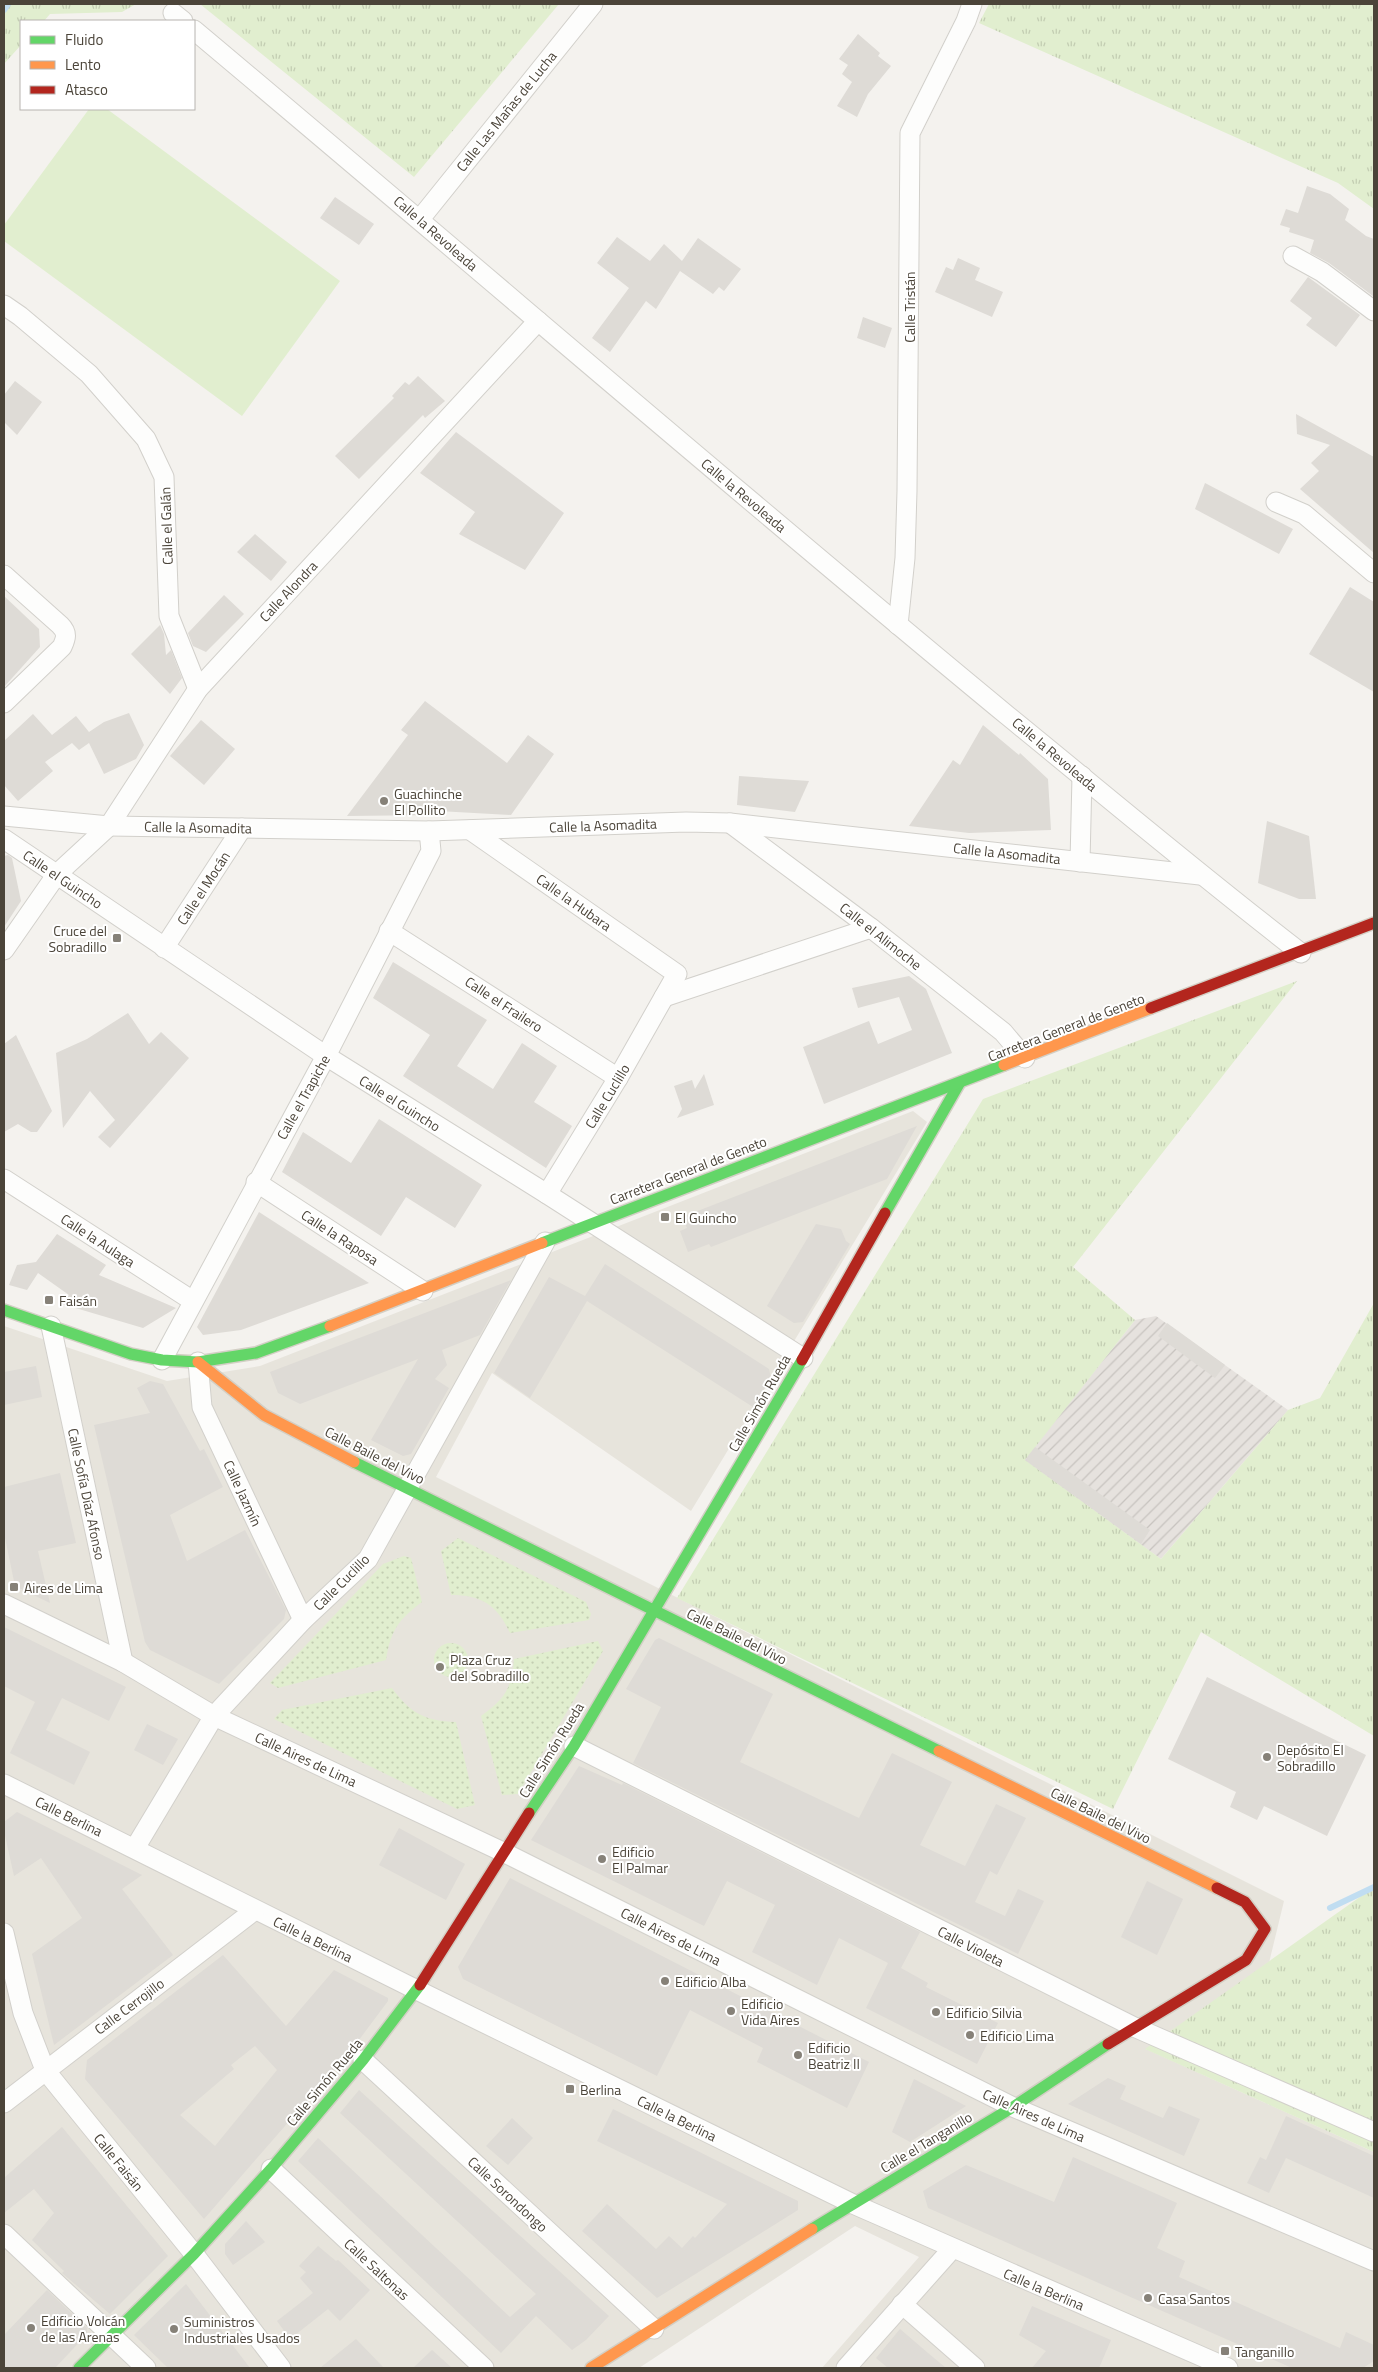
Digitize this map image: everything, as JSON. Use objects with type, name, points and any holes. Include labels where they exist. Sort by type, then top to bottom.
[{"type":"street","name":"Calle Las Mañas de Lucha","points":[[420,219],[593,4]]},
{"type":"street","name":"Calle Tristán","points":[[898,625],[905,558],[908,490],[910,133],[966,21],[972,4]]},
{"type":"street","name":"Calle la Revoleada","points":[[195,31],[420,219],[898,625],[1200,875],[1301,953]]},
{"type":"street","points":[[1293,256],[1322,272],[1374,311]]},
{"type":"street","name":"Calle el Galán","points":[[4,305],[20,316],[89,374],[146,439],[164,477],[169,616],[198,689]]},
{"type":"street","name":"Calle Alondra","points":[[4,950],[57,874],[109,826],[198,689],[538,321]]},
{"type":"street","points":[[1276,502],[1304,514],[1374,573]]},
{"type":"street","points":[[4,575],[65,630],[66,638],[62,647],[4,703]]},
{"type":"street","points":[[1080,862],[1082,776]]},
{"type":"street","name":"Calle la Asomadita","points":[[4,816],[109,826],[429,831],[730,822],[1200,875]]},
{"type":"street","name":"Calle el Alimoche","points":[[730,822],[872,928],[1003,1032],[1025,1058]]},
{"type":"street","name":"Calle el Mocán","points":[[164,948],[242,828]]},
{"type":"street","name":"Calle la Hubara","points":[[470,830],[677,974]]},
{"type":"street","name":"Calle el Trapiche","points":[[162,1360],[256,1182],[326,1056],[431,852],[429,831]]},
{"type":"street","name":"Calle el Guincho","points":[[4,839],[326,1056],[547,1194],[803,1358]]},
{"type":"street","name":"Carretera General de Geneto","points":[[4,1310],[131,1354],[162,1360],[198,1362],[256,1353],[423,1291],[591,1223],[1374,924]]},
{"type":"street","points":[[664,997],[872,928]]},
{"type":"street","name":"Calle el Frailero","points":[[389,931],[618,1078]]},
{"type":"street","name":"Calle Cuclillo","points":[[547,1194],[618,1078],[677,974]]},
{"type":"street","name":"Calle Simón Rueda","points":[[79,2368],[194,2254],[271,2170],[363,2060],[417,1990],[503,1852],[574,1746],[803,1358],[959,1084]]},
{"type":"street","name":"Calle la Aulaga","points":[[4,1179],[193,1301]]},
{"type":"street","name":"Calle la Raposa","points":[[256,1182],[423,1291]]},
{"type":"street","name":"Calle Cuclillo","points":[[135,1848],[214,1716],[303,1620],[368,1559],[545,1242]]},
{"type":"street","name":"Calle Sofía Díaz Afonso","points":[[51,1326],[123,1662]]},
{"type":"street","name":"Calle Baile del Vivo","points":[[198,1362],[264,1415],[408,1490],[1245,1902],[1265,1930]]},
{"type":"street","name":"Calle Jazmín","points":[[198,1362],[202,1407],[303,1620]]},
{"type":"street","name":"Calle Aires de Lima","points":[[4,1604],[123,1662],[214,1716],[503,1852],[1013,2107],[1374,2261]]},
{"type":"street","name":"Calle Violeta","points":[[574,1746],[1134,2028],[1374,2132]]},
{"type":"street","name":"Calle Berlina","points":[[4,1784],[135,1848]]},
{"type":"street","name":"Calle la Berlina","points":[[135,1848],[255,1910],[853,2204],[952,2249],[1228,2368]]},
{"type":"street","name":"Calle Cerrojillo","points":[[4,2103],[44,2070],[255,1910]]},
{"type":"street","name":"Calle el Tanganillo","points":[[591,2368],[853,2204],[1013,2107],[1134,2028],[1246,1960],[1265,1930]]},
{"type":"street","name":"Calle Faisán","points":[[4,1933],[23,2013],[44,2070],[194,2254],[280,2368]]},
{"type":"street","name":"Calle Sorondongo","points":[[363,2060],[654,2329]]},
{"type":"street","name":"Calle Saltonas","points":[[271,2170],[484,2368]]},
{"type":"street","points":[[4,2234],[146,2368]]},
{"type":"street","points":[[846,2368],[952,2249]]},
{"type":"street","points":[[902,2304],[975,2368]]},
{"type":"shaded area","points":[[913,1111],[927,1122],[691,1511],[492,1373],[436,1477],[1284,1901],[1269,1963],[1146,2049],[1374,2152],[1374,2368],[822,2368],[919,2257],[855,2226],[639,2368],[4,2368],[4,1326],[167,1381],[260,1366]]},
{"type":"shaded area","points":[[1156,1316],[1288,1410],[1161,1559],[1023,1461],[1135,1320]]},
{"type":"green space","points":[[4,4],[136,4],[122,12],[50,14],[45,20],[20,20],[20,46],[4,64]]},
{"type":"green space","points":[[200,4],[559,4],[414,177]]},
{"type":"green space","points":[[989,4],[1374,4],[1374,209],[1338,183],[979,23]]},
{"type":"green space","points":[[88,110],[108,110],[340,281],[242,416],[4,241],[4,225]]},
{"type":"green space","points":[[1297,981],[1073,1267],[1135,1320],[1025,1460],[1161,1559],[1288,1410],[1320,1398],[1374,1303],[1374,1736],[1201,1632],[1113,1809],[677,1598],[983,1099]]},
{"type":"green space","points":[[458,1538],[586,1602],[591,1614],[589,1620],[510,1633],[500,1615],[487,1604],[471,1597],[451,1595],[441,1551]]},
{"type":"green space","points":[[404,1556],[411,1558],[422,1602],[407,1614],[397,1626],[390,1641],[386,1660],[278,1688],[270,1683],[383,1564]]},
{"type":"green space","points":[[598,1641],[603,1651],[518,1794],[502,1795],[481,1716],[496,1704],[506,1692],[511,1678],[514,1659]]},
{"type":"green space","points":[[451,1643],[463,1648],[468,1660],[463,1672],[451,1677],[439,1672],[434,1660],[439,1648]]},
{"type":"green space","points":[[392,1688],[405,1704],[419,1714],[435,1720],[456,1722],[475,1805],[457,1809],[274,1719],[282,1710]]},
{"type":"green space","points":[[1374,1887],[1374,2152],[1145,2049]]},
{"type":"building","points":[[858,34],[880,53],[878,56],[891,66],[868,94],[857,117],[837,106],[852,82],[842,74],[848,65],[839,59]]},
{"type":"building","points":[[1307,186],[1330,194],[1349,209],[1345,220],[1366,236],[1374,239],[1373,296],[1329,263],[1310,253],[1314,240],[1289,232],[1290,228],[1280,225],[1286,209],[1298,213]]},
{"type":"building","points":[[335,197],[374,224],[359,245],[320,218]]},
{"type":"building","points":[[617,237],[650,261],[664,244],[682,261],[698,238],[741,269],[724,291],[719,287],[713,294],[680,271],[656,309],[646,301],[610,352],[592,338],[629,288],[597,263]]},
{"type":"building","points":[[958,258],[980,268],[975,280],[1003,292],[992,317],[935,292],[946,267],[953,270]]},
{"type":"building","points":[[1308,277],[1360,315],[1336,347],[1306,325],[1312,318],[1290,301]]},
{"type":"building","points":[[863,317],[892,328],[885,348],[857,338]]},
{"type":"building","points":[[418,376],[445,401],[425,418],[423,415],[359,479],[335,456],[394,398],[392,396],[405,382],[409,385]]},
{"type":"building","points":[[15,381],[42,402],[17,435],[4,422],[4,395]]},
{"type":"building","points":[[1296,414],[1374,457],[1374,553],[1300,489],[1319,471],[1311,463],[1330,445],[1297,434]]},
{"type":"building","points":[[456,432],[564,513],[525,570],[459,534],[475,512],[420,473]]},
{"type":"building","points":[[1205,483],[1293,529],[1279,554],[1195,509]]},
{"type":"building","points":[[255,534],[287,562],[271,581],[237,552]]},
{"type":"building","points":[[1350,587],[1374,602],[1374,692],[1309,654]]},
{"type":"building","points":[[224,595],[244,614],[206,652],[193,646],[188,633]]},
{"type":"building","points":[[4,596],[39,629],[40,647],[4,687]]},
{"type":"building","points":[[160,625],[164,634],[166,655],[171,650],[182,678],[170,694],[131,654]]},
{"type":"building","points":[[425,701],[507,763],[528,735],[554,754],[511,815],[438,811],[435,815],[347,816],[408,735],[401,730]]},
{"type":"building","points":[[129,713],[144,745],[136,759],[104,774],[89,743],[79,750],[72,743],[45,762],[53,771],[18,801],[4,785],[4,741],[33,714],[52,735],[76,716],[89,732],[104,722]]},
{"type":"building","points":[[201,720],[235,749],[204,785],[170,756]]},
{"type":"building","points":[[983,725],[1019,755],[1020,753],[1048,779],[1051,830],[969,833],[909,826],[953,760],[960,765]]},
{"type":"building","points":[[739,776],[809,781],[795,812],[737,805]]},
{"type":"building","points":[[1267,821],[1309,836],[1316,899],[1299,899],[1258,883]]},
{"type":"building","points":[[8,855],[12,858],[21,901],[4,927],[4,856]]},
{"type":"building","points":[[393,962],[487,1020],[457,1066],[493,1089],[522,1043],[557,1066],[534,1102],[572,1126],[546,1168],[403,1076],[430,1035],[373,998]]},
{"type":"building","points":[[909,976],[926,989],[952,1053],[824,1104],[803,1047],[869,1021],[878,1044],[912,1030],[899,997],[858,1008],[852,988]]},
{"type":"building","points":[[128,1013],[149,1044],[161,1032],[189,1058],[110,1148],[98,1137],[115,1120],[90,1091],[63,1128],[56,1053],[87,1039]]},
{"type":"building","points":[[16,1035],[52,1111],[37,1132],[31,1132],[18,1124],[4,1132],[4,1044]]},
{"type":"building","points":[[704,1074],[714,1105],[677,1118],[682,1109],[674,1086],[692,1080],[695,1089]]},
{"type":"building","points":[[379,1119],[482,1185],[455,1228],[406,1197],[381,1236],[282,1172],[303,1132],[351,1163]]},
{"type":"building","points":[[917,1126],[887,1179],[711,1247],[709,1244],[688,1252],[680,1231],[687,1228],[682,1217]]},
{"type":"building","points":[[259,1212],[369,1283],[241,1330],[203,1335],[197,1327]]},
{"type":"building","points":[[816,1224],[841,1229],[846,1241],[850,1244],[803,1322],[794,1323],[767,1306]]},
{"type":"building","points":[[57,1234],[106,1265],[99,1275],[176,1308],[143,1328],[62,1304],[69,1295],[38,1273],[27,1290],[9,1285],[17,1265],[36,1262]]},
{"type":"building","points":[[605,1264],[769,1369],[771,1378],[753,1407],[587,1301],[530,1398],[494,1373],[549,1277],[585,1296]]},
{"type":"building","points":[[511,1280],[480,1335],[442,1350],[447,1365],[435,1379],[449,1388],[411,1454],[403,1456],[371,1440],[418,1359],[300,1404],[278,1393],[270,1372]]},
{"type":"building","points":[[1167,1323],[1225,1365],[1215,1378],[1158,1336]]},
{"type":"building","points":[[36,1366],[42,1397],[4,1405],[4,1372]]},
{"type":"building","points":[[150,1381],[163,1384],[200,1451],[204,1449],[223,1487],[170,1515],[187,1561],[245,1530],[286,1610],[284,1619],[219,1684],[150,1650],[145,1642],[94,1425],[150,1413],[137,1388]]},
{"type":"building","points":[[1035,1447],[1150,1530],[1141,1544],[1025,1460]]},
{"type":"building","points":[[60,1473],[76,1543],[38,1551],[50,1603],[15,1586],[4,1533],[4,1487]]},
{"type":"building","points":[[4,1627],[126,1687],[109,1721],[62,1698],[46,1730],[90,1752],[74,1785],[10,1753],[35,1702],[4,1686]]},
{"type":"building","points":[[659,1638],[773,1694],[740,1762],[859,1818],[892,1753],[952,1782],[920,1845],[965,1866],[996,1804],[1026,1818],[997,1875],[990,1871],[975,1902],[1005,1916],[1018,1889],[1044,1901],[1018,1954],[633,1763],[661,1707],[626,1689],[655,1640]]},
{"type":"building","name":"Depósito El Sobradillo","points":[[1207,1677],[1366,1755],[1327,1836],[1264,1806],[1257,1820],[1230,1807],[1236,1792],[1168,1759]]},
{"type":"building","points":[[147,1724],[178,1739],[163,1765],[134,1750]]},
{"type":"building","points":[[579,1766],[622,1785],[623,1783],[920,1932],[901,1968],[928,1983],[926,1987],[998,2023],[977,2064],[866,2008],[888,1963],[839,1938],[817,1985],[752,1952],[775,1905],[727,1881],[704,1926],[531,1840]]},
{"type":"building","points":[[17,1812],[142,1875],[122,1889],[173,1955],[54,2045],[32,1954],[82,1918],[41,1858],[14,1876],[4,1831],[4,1822]]},
{"type":"building","points":[[399,1828],[465,1864],[446,1900],[379,1865]]},
{"type":"building","points":[[510,1878],[869,2062],[847,2108],[757,2062],[763,2048],[690,2010],[657,2076],[463,1979],[458,1967]]},
{"type":"building","points":[[1147,1881],[1183,1899],[1157,1955],[1121,1937]]},
{"type":"building","points":[[223,1955],[286,2026],[334,1970],[388,1998],[388,2001],[353,2048],[204,2219],[85,2079],[87,2060]],"holes":[[[255,2046],[277,2070],[215,2146],[180,2115],[234,2069],[231,2065]]]},
{"type":"building","points":[[1108,2078],[1126,2086],[1120,2099],[1163,2118],[1169,2106],[1200,2119],[1184,2156],[1068,2104]]},
{"type":"building","points":[[914,2079],[966,2106],[910,2142],[892,2132]]},
{"type":"building","points":[[359,2090],[609,2316],[586,2340],[572,2350],[536,2316],[501,2353],[298,2161],[318,2138],[510,2317],[536,2294],[340,2113]]},
{"type":"building","points":[[613,2109],[798,2201],[798,2210],[657,2298],[582,2231],[607,2204],[656,2249],[669,2236],[682,2248],[693,2236],[695,2238],[727,2204],[597,2141]]},
{"type":"building","points":[[1286,2116],[1374,2156],[1374,2198],[1286,2158],[1269,2193],[1247,2183],[1260,2157],[1266,2160]]},
{"type":"building","points":[[512,2118],[533,2138],[508,2165],[486,2146]]},
{"type":"building","points":[[62,2127],[168,2256],[110,2314],[62,2273],[64,2271],[32,2240],[54,2213],[34,2189],[4,2213],[4,2178]]},
{"type":"building","points":[[1073,2157],[1177,2203],[1157,2248],[1185,2261],[1179,2277],[1340,2348],[1346,2332],[1374,2345],[1374,2361],[1363,2368],[1292,2368],[928,2208],[923,2191],[966,2165],[1054,2202]]},
{"type":"building","points":[[246,2221],[265,2242],[233,2265],[225,2254],[225,2244]]},
{"type":"building","points":[[318,2246],[336,2261],[338,2260],[370,2290],[340,2321],[328,2309],[290,2339],[277,2321],[313,2293],[300,2278],[306,2272],[299,2266]]},
{"type":"building","points":[[186,2284],[250,2368],[168,2368],[134,2335]]},
{"type":"building","points":[[47,2290],[87,2328],[87,2334],[55,2368],[4,2368],[4,2335]]},
{"type":"building","points":[[1032,2306],[1111,2340],[1099,2368],[1032,2368],[1046,2351],[1019,2335]]},
{"type":"building","points":[[900,2329],[946,2368],[888,2368],[876,2358]]},
{"type":"building","points":[[356,2339],[384,2368],[320,2368],[341,2351]]},
{"type":"building","points":[[432,2350],[452,2368],[413,2368]]},
{"type":"waterway","points":[[4,10],[8,4]]},
{"type":"waterway","points":[[1330,1908],[1374,1887]]},
{"type":"traffic: fast","points":[[542,1243],[1004,1065]]},
{"type":"traffic: fast","points":[[885,1213],[959,1084]]},
{"type":"traffic: fast","points":[[4,1310],[131,1354],[162,1360],[198,1362],[256,1353],[330,1326]]},
{"type":"traffic: fast","points":[[529,1813],[574,1746],[802,1360]]},
{"type":"traffic: fast","points":[[354,1462],[939,1751]]},
{"type":"traffic: fast","points":[[79,2368],[194,2254],[271,2169],[363,2060],[420,1985]]},
{"type":"traffic: fast","points":[[812,2229],[1013,2107],[1108,2044]]},
{"type":"traffic: slow","points":[[1004,1065],[1151,1008]]},
{"type":"traffic: slow","points":[[330,1326],[542,1243]]},
{"type":"traffic: slow","points":[[198,1362],[264,1415],[354,1462]]},
{"type":"traffic: slow","points":[[939,1751],[1217,1888]]},
{"type":"traffic: slow","points":[[591,2368],[812,2229]]},
{"type":"traffic: jam","points":[[1151,1008],[1374,923]]},
{"type":"traffic: jam","points":[[802,1360],[885,1213]]},
{"type":"traffic: jam","points":[[420,1985],[529,1813]]},
{"type":"traffic: jam","points":[[1108,2044],[1246,1960],[1265,1929],[1245,1902],[1217,1888]]},
{"type":"place","name":"Guachinche El Pollito","points":[[384,801]]},
{"type":"place","name":"Cruce del Sobradillo","points":[[117,938]]},
{"type":"place","name":"El Guincho","points":[[665,1217]]},
{"type":"place","name":"Faisán","points":[[49,1300]]},
{"type":"place","name":"Aires de Lima","points":[[14,1587]]},
{"type":"place","name":"Plaza Cruz del Sobradillo","points":[[440,1667]]},
{"type":"place","name":"Depósito El Sobradillo","points":[[1267,1757]]},
{"type":"place","name":"Edificio El Palmar","points":[[602,1859]]},
{"type":"place","name":"Edificio Alba","points":[[665,1981]]},
{"type":"place","name":"Edificio Vida Aires","points":[[731,2011]]},
{"type":"place","name":"Edificio Silvia","points":[[936,2012]]},
{"type":"place","name":"Edificio Lima","points":[[970,2035]]},
{"type":"place","name":"Edificio Beatriz II","points":[[798,2055]]},
{"type":"place","name":"Berlina","points":[[570,2089]]},
{"type":"place","name":"Casa Santos","points":[[1148,2298]]},
{"type":"place","name":"Edificio Volcán de las Arenas","points":[[31,2328]]},
{"type":"place","name":"Suministros Industriales Usados","points":[[174,2329]]},
{"type":"place","name":"Tanganillo","points":[[1225,2351]]}]
